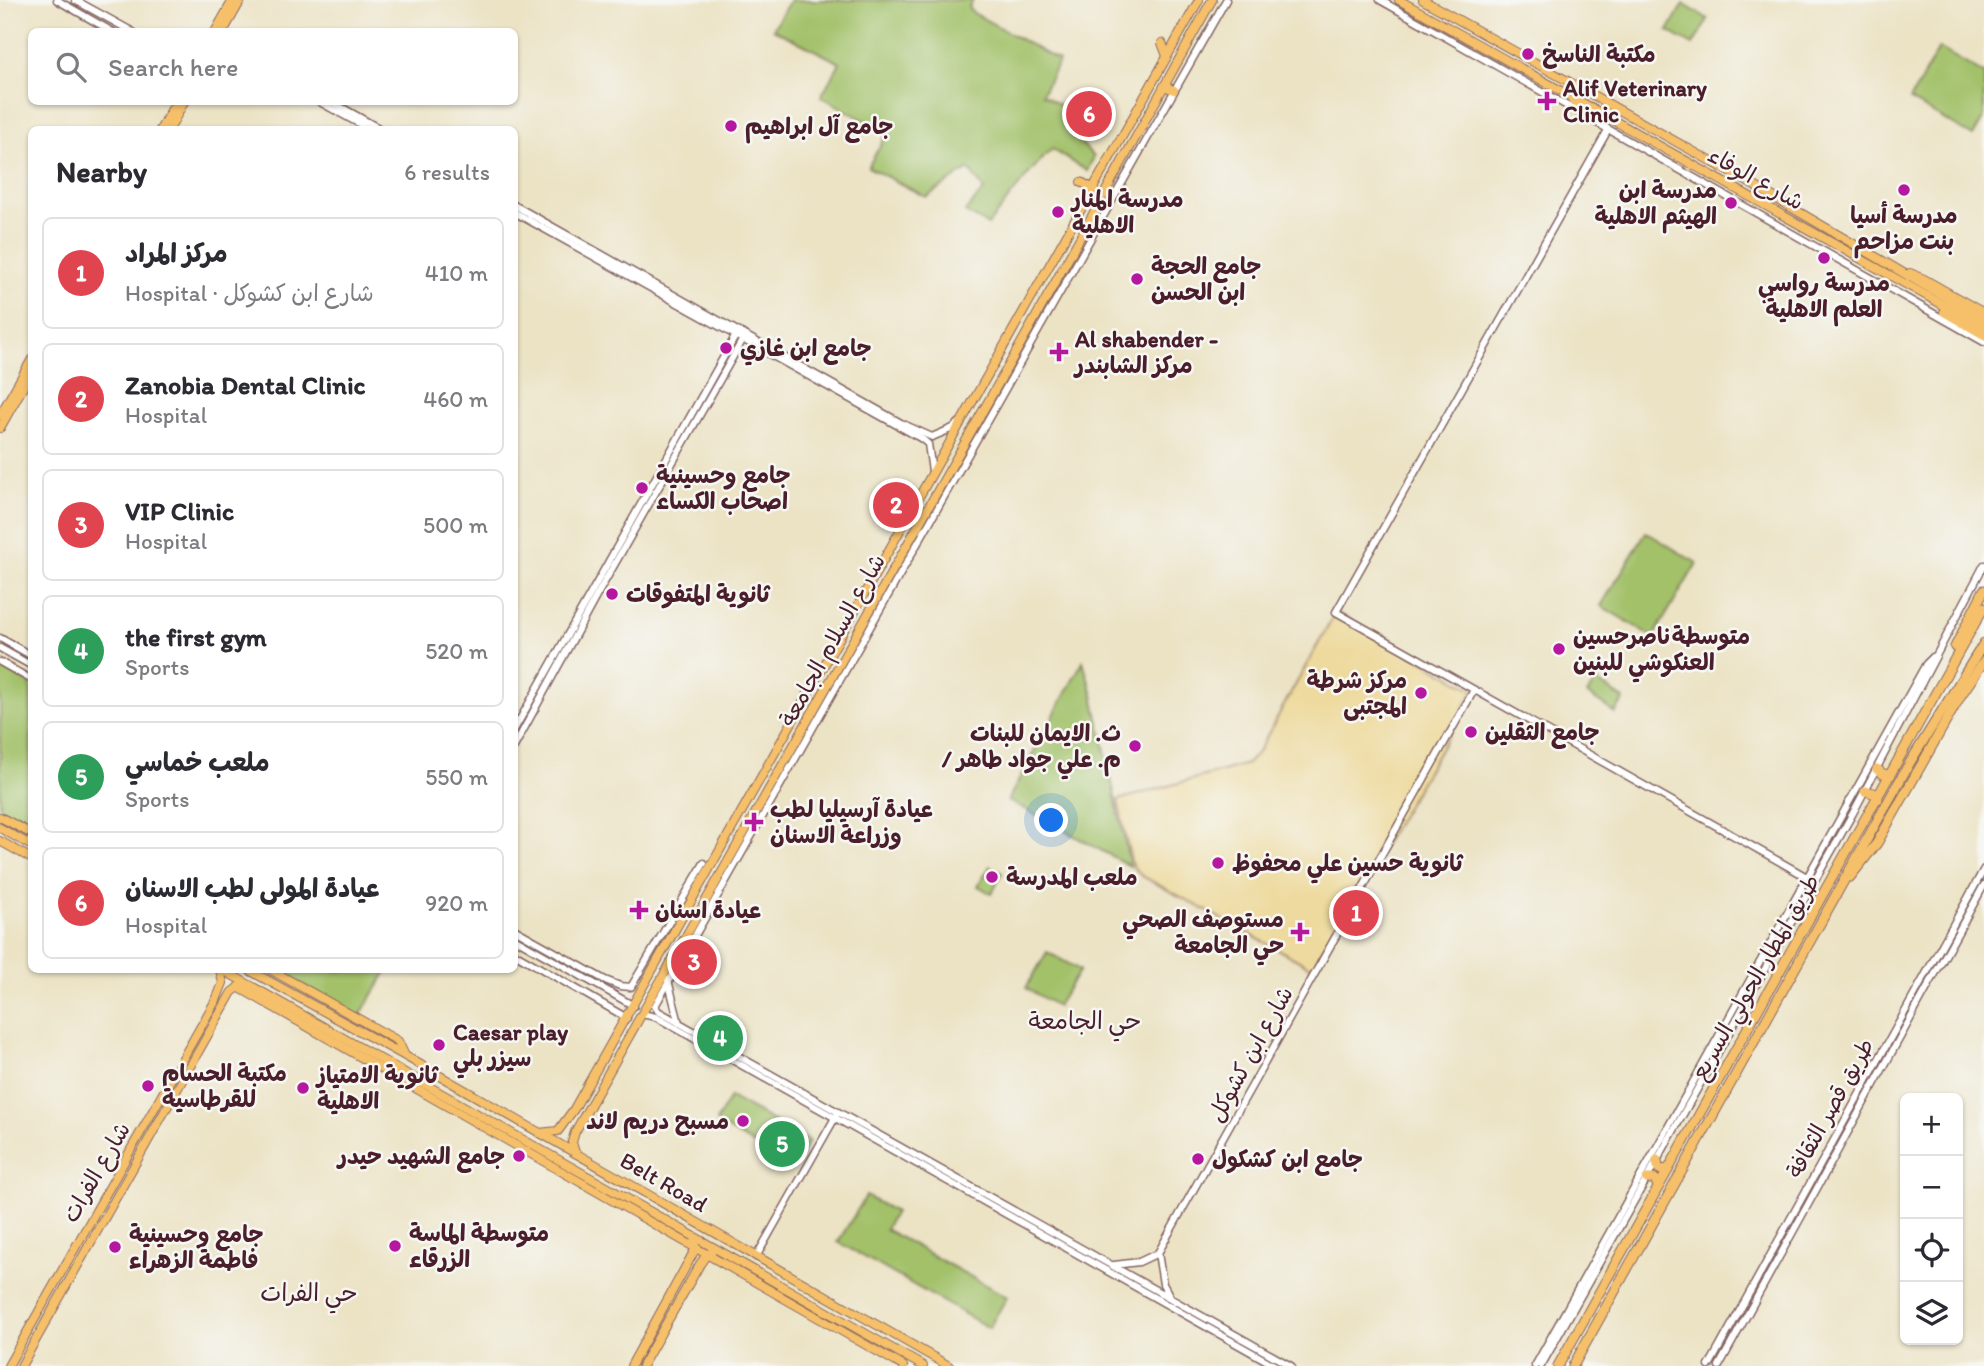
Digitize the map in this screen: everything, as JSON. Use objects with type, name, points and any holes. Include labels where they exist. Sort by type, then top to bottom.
[{"type":"highway","points":[[1926,712],[1933,692],[1984,590]]},
{"type":"highway","name":"طريق المطار الحولي السريع","points":[[1558,1366],[1984,607]]},
{"type":"highway","name":"طريق المطار الحولي السريع","points":[[1573,1366],[1909,764],[1984,643]]},
{"type":"highway","points":[[1843,882],[1860,867],[1877,843],[1961,695],[1984,661]]},
{"type":"highway","points":[[1877,769],[1883,774],[1891,775]]},
{"type":"highway","points":[[1865,791],[1874,793],[1878,799]]},
{"type":"highway","points":[[1774,981],[1777,989],[1785,988]]},
{"type":"highway","points":[[1762,1003],[1770,1003],[1773,1009]]},
{"type":"highway","points":[[1657,1160],[1658,1168],[1668,1169]]},
{"type":"highway","points":[[1647,1180],[1655,1179],[1658,1186]]},
{"type":"main road","points":[[217,28],[233,0]]},
{"type":"main road","points":[[225,28],[242,0]]},
{"type":"main road","name":"شارع السلام الجامعة","points":[[539,1133],[558,1131],[635,1006],[932,471],[1199,0]]},
{"type":"main road","name":"شارع السلام الجامعة","points":[[575,1153],[573,1137],[585,1115],[731,865],[738,846],[796,751],[855,638],[964,454],[1023,339],[1100,213],[1164,86],[1212,0]]},
{"type":"main road","name":"شارع الوفاء","points":[[1399,0],[1477,49],[1569,95],[1984,328]]},
{"type":"main road","name":"شارع الوفاء","points":[[1425,0],[1741,173],[1984,320]]},
{"type":"main road","points":[[1162,43],[1167,56]]},
{"type":"main road","points":[[1516,52],[1521,44]]},
{"type":"main road","points":[[1164,86],[1174,90]]},
{"type":"main road","points":[[1569,95],[1580,113]]},
{"type":"main road","points":[[162,126],[174,105]]},
{"type":"main road","points":[[171,126],[182,105]]},
{"type":"main road","points":[[1634,144],[1639,135]]},
{"type":"main road","points":[[1081,182],[1094,189]]},
{"type":"main road","points":[[1842,248],[1857,262],[1984,335]]},
{"type":"main road","points":[[1902,272],[1919,276],[1984,313]]},
{"type":"main road","points":[[1021,317],[1024,322],[1032,324]]},
{"type":"main road","points":[[1012,333],[1018,331],[1023,339]]},
{"type":"main road","points":[[0,415],[27,375]]},
{"type":"main road","points":[[0,428],[27,375]]},
{"type":"main road","points":[[844,632],[846,637],[855,638]]},
{"type":"main road","points":[[834,649],[841,648],[846,654]]},
{"type":"main road","points":[[0,817],[28,832]]},
{"type":"main road","points":[[0,828],[28,844]]},
{"type":"main road","points":[[0,841],[28,857]]},
{"type":"main road","points":[[727,841],[738,846]]},
{"type":"main road","points":[[718,857],[726,857],[731,865]]},
{"type":"main road","points":[[687,947],[688,936]]},
{"type":"main road","points":[[222,973],[223,983],[218,998],[223,998],[226,1003]]},
{"type":"main road","points":[[228,973],[354,1048]]},
{"type":"main road","name":"Belt Road","points":[[254,973],[949,1366]]},
{"type":"main road","points":[[276,973],[398,1041],[405,1056]]},
{"type":"main road","points":[[262,992],[267,989],[269,981]]},
{"type":"main road","points":[[238,986],[250,985]]},
{"type":"main road","points":[[238,986],[354,1048],[659,1222],[696,1248],[903,1366]]},
{"type":"main road","name":"شارع الفرات","points":[[21,1366],[238,986]]},
{"type":"main road","points":[[280,1002],[286,990]]},
{"type":"main road","name":"شارع الفرات","points":[[8,1366],[102,1201],[192,1033],[218,998]]},
{"type":"main road","points":[[574,1109],[585,1115]]},
{"type":"main road","points":[[93,1196],[102,1201]]},
{"type":"main road","name":"Belt Road","points":[[659,1222],[716,1250],[921,1365]]},
{"type":"main road","points":[[631,1366],[696,1248],[692,1237]]},
{"type":"main road","points":[[642,1366],[707,1254],[716,1250]]},
{"type":"main road","points":[[71,1255],[81,1260]]},
{"type":"main road","points":[[60,1274],[68,1276],[70,1280]]},
{"type":"main road","points":[[816,1306],[823,1303],[824,1296],[821,1293]]},
{"type":"main road","points":[[836,1317],[833,1313],[834,1307],[841,1305]]},
{"type":"main road","points":[[26,1314],[34,1319]]},
{"type":"street","points":[[57,0],[106,28]]},
{"type":"street","points":[[75,0],[126,28]]},
{"type":"street","points":[[654,1012],[655,1004],[731,865],[914,552],[964,454],[1100,213],[1226,0]]},
{"type":"street","points":[[1380,0],[1477,49],[1608,130],[1984,342]]},
{"type":"street","points":[[325,105],[364,126]]},
{"type":"street","points":[[336,105],[375,126]]},
{"type":"street","points":[[1608,130],[1336,612],[1812,879]]},
{"type":"street","points":[[518,207],[739,337],[930,440]]},
{"type":"street","points":[[518,214],[930,440]]},
{"type":"street","points":[[518,723],[739,337]]},
{"type":"street","points":[[518,740],[739,337]]},
{"type":"street","points":[[930,440],[953,428],[961,420]]},
{"type":"street","points":[[930,440],[932,471]]},
{"type":"street","points":[[1535,1366],[1812,879],[1865,791],[1984,565]]},
{"type":"street","points":[[0,638],[28,654]]},
{"type":"street","points":[[0,648],[28,664]]},
{"type":"street","points":[[1542,1366],[1812,879],[1926,664],[1934,656]]},
{"type":"street","points":[[0,662],[28,678]]},
{"type":"street","name":"شارع ابن كشوكل","points":[[1158,1253],[1474,690]]},
{"type":"street","points":[[518,931],[605,980],[631,987],[704,863]]},
{"type":"street","name":"طريق قصر الثقافة","points":[[1709,1366],[1984,869]]},
{"type":"street","name":"طريق قصر الثقافة","points":[[1719,1366],[1984,885]]},
{"type":"street","points":[[518,940],[635,1006]]},
{"type":"street","points":[[518,955],[627,1018]]},
{"type":"street","points":[[577,988],[584,985],[583,977]]},
{"type":"street","points":[[668,980],[679,1023]]},
{"type":"street","points":[[642,1014],[654,1012],[679,1023],[836,1115]]},
{"type":"street","points":[[654,1012],[1275,1363],[1291,1366]]},
{"type":"street","points":[[1895,1028],[1904,1033]]},
{"type":"street","points":[[757,1257],[836,1115]]},
{"type":"street","points":[[1035,1226],[1171,1300],[1275,1363]]},
{"type":"street","points":[[1109,1265],[1127,1265],[1158,1253],[1163,1284],[1171,1300]]},
{"type":"green space","points":[[790,0],[973,0],[969,7],[972,12],[1059,61],[1042,94],[1074,114],[1072,133],[1094,157],[1087,171],[1052,149],[988,225],[965,212],[984,190],[969,169],[926,197],[868,167],[885,137],[883,131],[821,96],[840,63],[773,29]]},
{"type":"green space","points":[[1683,4],[1708,19],[1693,45],[1668,31]]},
{"type":"green space","points":[[1939,48],[1984,74],[1984,117],[1973,136],[1910,100]]},
{"type":"green space","points":[[1646,532],[1697,563],[1653,637],[1601,606]]},
{"type":"green space","points":[[1083,661],[1093,695],[1130,866],[1008,800]]},
{"type":"green space","points":[[0,666],[28,683],[28,829],[0,814]]},
{"type":"green space","points":[[1596,681],[1624,699],[1615,713],[1587,694]]},
{"type":"green space","name":"ملعب المدرسة","points":[[990,866],[1002,873],[992,894],[978,886]]},
{"type":"green space","points":[[1047,952],[1080,970],[1057,1006],[1026,988]]},
{"type":"green space","points":[[282,973],[386,973],[359,1017]]},
{"type":"green space","points":[[730,1097],[809,1141],[793,1168],[716,1122]]},
{"type":"green space","points":[[866,1196],[895,1212],[885,1229],[1007,1297],[989,1328],[838,1242]]},
{"type":"sand","points":[[1336,612],[1474,690],[1312,968],[1142,876],[1131,861],[1118,800],[1247,764],[1258,752]]},
{"type":"place","name":"مكتبة الناسخ","points":[[1528,54]]},
{"type":"place","name":"Alif Veterinary Clinic","points":[[1547,101]]},
{"type":"place","name":"عيادة المولى لطب الاسنان","points":[[1089,114]]},
{"type":"place","name":"جامع آل ابراهيم","points":[[731,126]]},
{"type":"place","name":"مدرسة أسيا بنت مزاحم","points":[[1904,190]]},
{"type":"place","name":"مدرسة ابن الهيثم الاهلية","points":[[1731,203]]},
{"type":"place","name":"مدرسة المنار الاهلية","points":[[1058,212]]},
{"type":"place","name":"مدرسة رواسي العلم الاهلية","points":[[1824,258]]},
{"type":"place","name":"جامع الحجة ابن الحسن","points":[[1137,279]]},
{"type":"place","name":"جامع ابن غازي","points":[[726,348]]},
{"type":"place","name":"Al shabender - مركز الشابندر","points":[[1059,352]]},
{"type":"place","name":"جامع وحسينية اصحاب الكساء","points":[[642,488]]},
{"type":"place","name":"Zanobia Dental Clinic","points":[[896,505]]},
{"type":"place","name":"ثانوية المتفوقات","points":[[612,594]]},
{"type":"place","name":"متوسطةناصرحسين العنكوشي للبنين","points":[[1559,649]]},
{"type":"place","name":"مركز شرطة المجتبى","points":[[1421,693]]},
{"type":"place","name":"جامع الثقلين","points":[[1471,732]]},
{"type":"place","name":"ث. الايمان للبنات / م. علي جواد طاهر","points":[[1135,746]]},
{"type":"place","name":"عيادة آرسيليا لطب وزراعة الاسنان","points":[[754,822]]},
{"type":"place","name":"ثانوية حسين علي محفوظ","points":[[1218,863]]},
{"type":"place","name":"ملعب المدرسة","points":[[992,877]]},
{"type":"place","name":"عيادة اسنان","points":[[639,910]]},
{"type":"place","name":"مركز المراد","points":[[1356,913]]},
{"type":"place","name":"مستوصف الصحي حي الجامعة","points":[[1300,932]]},
{"type":"place","name":"VIP Clinic","points":[[694,962]]},
{"type":"place","name":"the first gym","points":[[720,1038]]},
{"type":"place","name":"Caesar play سيزر بلي","points":[[439,1045]]},
{"type":"place","name":"مكتبة الحسام للقرطاسية","points":[[148,1086]]},
{"type":"place","name":"ثانوية الامتياز الاهلية","points":[[303,1088]]},
{"type":"place","name":"مسبح دريم لاند","points":[[743,1121]]},
{"type":"place","name":"ملعب خماسي","points":[[782,1144]]},
{"type":"place","name":"جامع الشهيد حيدر","points":[[519,1156]]},
{"type":"place","name":"جامع ابن كشكول","points":[[1198,1159]]},
{"type":"place","name":"متوسطة الماسة الزرقاء","points":[[395,1246]]},
{"type":"place","name":"جامع وحسينية فاطمة الزهراء","points":[[115,1247]]},
{"type":"district","name":"حي الجامعة","points":[[1085,1021]]},
{"type":"district","name":"حي الفرات","points":[[309,1293]]}]
